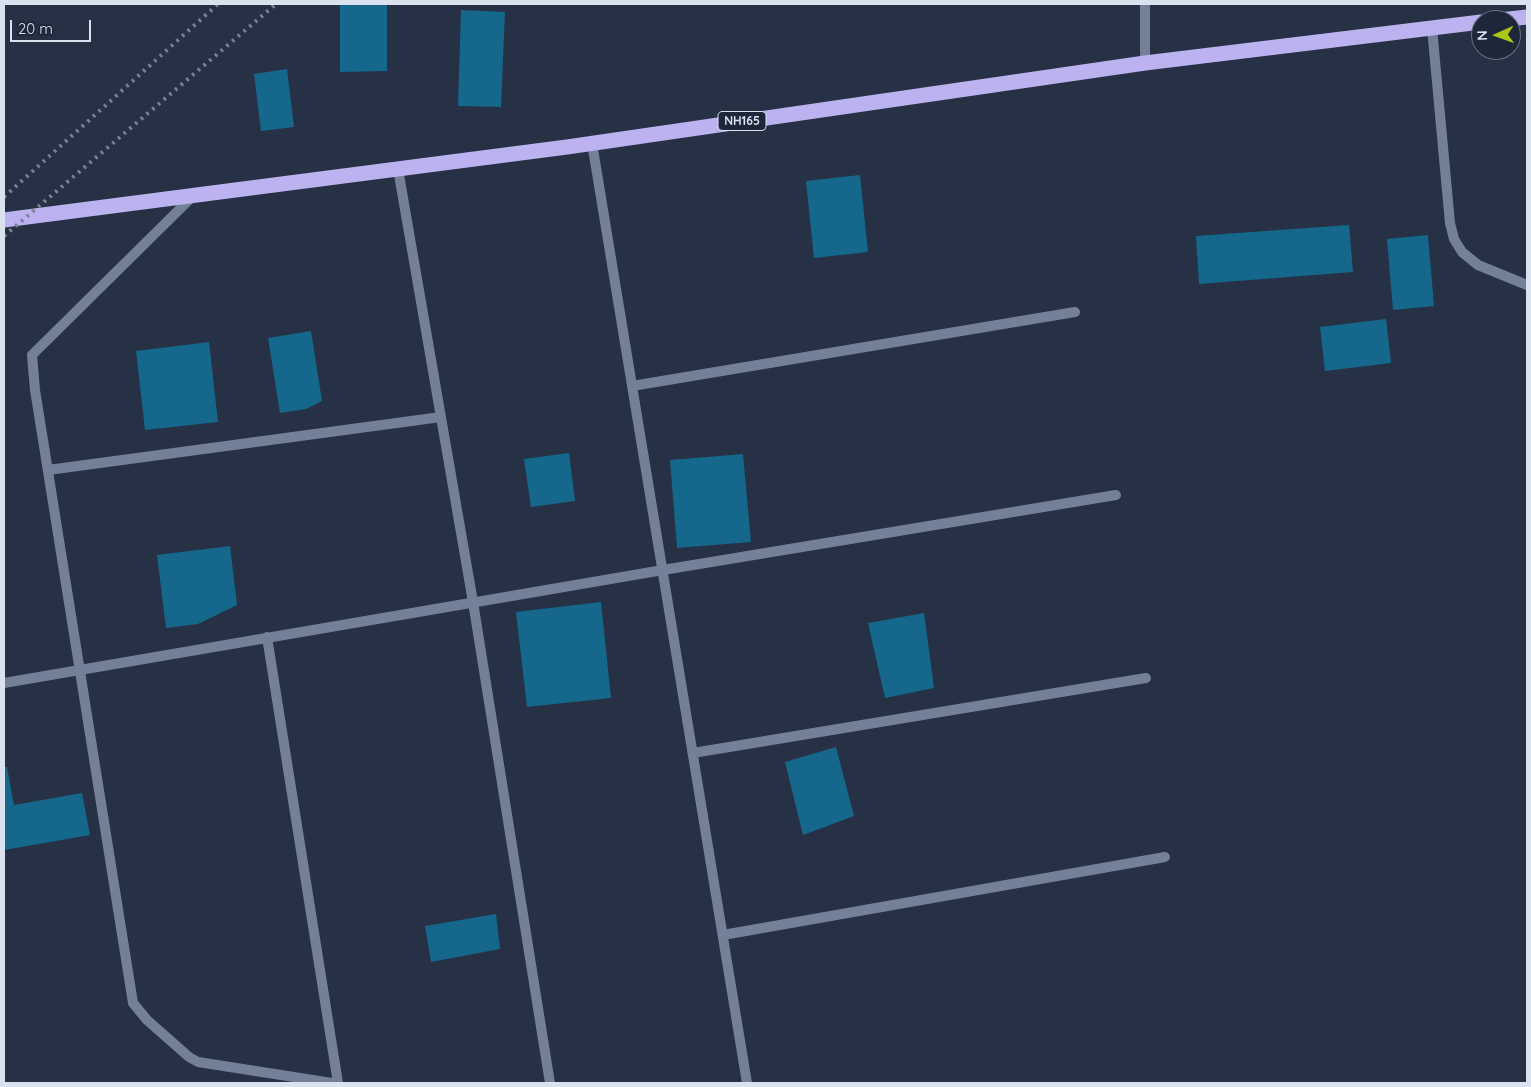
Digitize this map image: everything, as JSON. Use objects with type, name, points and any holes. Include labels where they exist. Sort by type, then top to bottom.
[{"type":"highway","name":"NH165","points":[[4,220],[592,143],[1145,63],[1471,23]]},
{"type":"street","points":[[1145,4],[1145,63]]},
{"type":"street","points":[[1432,28],[1450,223],[1454,239],[1462,252],[1478,265],[1527,285]]},
{"type":"street","points":[[592,143],[747,1083]]},
{"type":"street","points":[[398,169],[473,602],[550,1083]]},
{"type":"street","points":[[194,195],[32,355],[48,470],[130,995],[137,1009],[181,1051],[198,1062],[332,1083]]},
{"type":"street","points":[[632,386],[1076,312]]},
{"type":"street","points":[[48,470],[441,417]]},
{"type":"street","points":[[4,683],[662,570],[1116,495]]},
{"type":"street","points":[[267,638],[338,1083]]},
{"type":"street","points":[[693,753],[1146,678]]},
{"type":"street","points":[[723,935],[1165,857]]},
{"type":"building","points":[[340,4],[387,4],[387,71],[340,72]]},
{"type":"building","points":[[461,10],[505,12],[501,107],[458,106]]},
{"type":"building","points":[[287,69],[294,127],[261,131],[254,74]]},
{"type":"building","points":[[860,175],[868,252],[814,258],[806,181]]},
{"type":"building","points":[[1349,225],[1353,272],[1199,284],[1196,236]]},
{"type":"building","points":[[1428,235],[1434,306],[1393,310],[1387,239]]},
{"type":"building","points":[[1386,319],[1391,363],[1325,371],[1320,327]]},
{"type":"building","points":[[311,331],[322,401],[306,409],[280,413],[268,338]]},
{"type":"building","points":[[209,342],[218,422],[145,430],[136,351]]},
{"type":"building","points":[[569,453],[575,501],[531,507],[524,459]]},
{"type":"building","points":[[743,454],[751,542],[677,548],[670,460]]},
{"type":"building","points":[[230,546],[237,605],[198,624],[166,628],[157,555]]},
{"type":"building","points":[[601,602],[611,698],[527,707],[516,612]]},
{"type":"building","points":[[924,613],[934,688],[885,698],[868,623]]},
{"type":"building","points":[[836,747],[854,816],[803,835],[785,762]]},
{"type":"building","points":[[4,767],[7,767],[14,805],[82,793],[90,835],[4,850]]},
{"type":"building","points":[[496,914],[500,949],[431,962],[425,926]]},
{"type":"railway","points":[[4,197],[218,4]]},
{"type":"railway","points":[[4,236],[276,4]]}]
